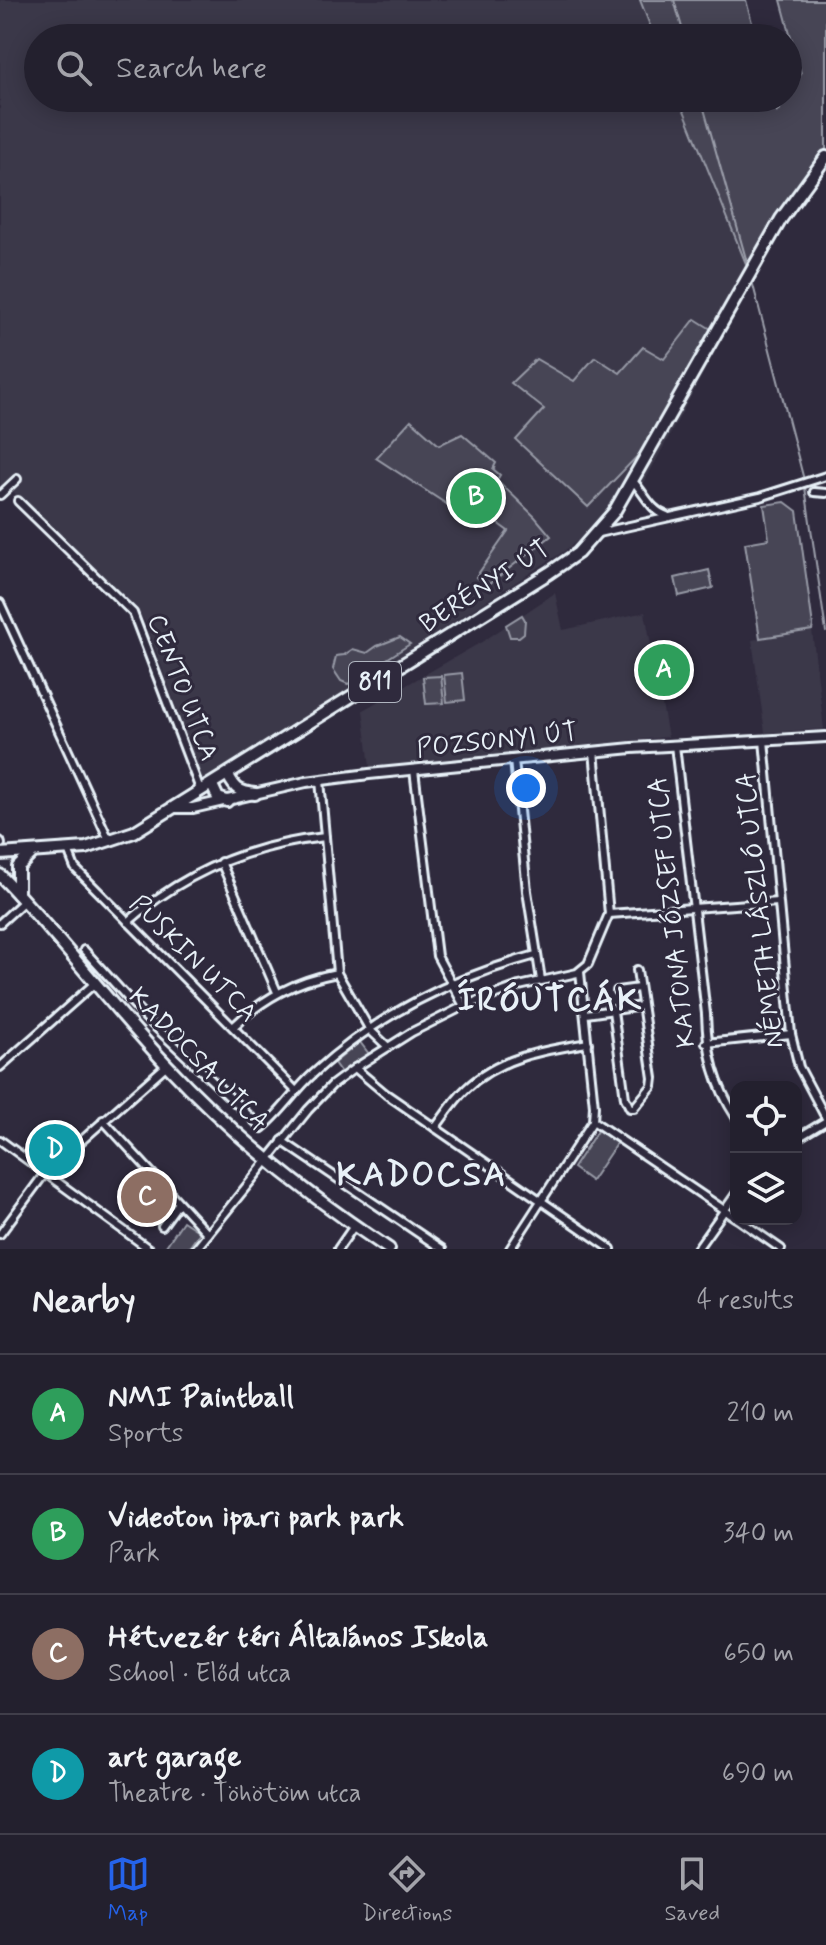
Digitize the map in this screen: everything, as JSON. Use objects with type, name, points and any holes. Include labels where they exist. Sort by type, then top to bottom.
[{"type":"main road","name":"BERÉNYI ÚT","points":[[0,854],[68,850],[110,842],[134,832],[578,553],[614,512],[781,219],[826,157]]},
{"type":"main road","points":[[228,775],[239,791],[255,794]]},
{"type":"main road","points":[[212,785],[218,798],[227,801]]},
{"type":"main road","points":[[21,897],[18,867],[31,853]]},
{"type":"main road","name":"KADOCSA UTCA","points":[[0,875],[167,1065],[266,1160],[389,1249]]},
{"type":"street","points":[[598,533],[747,500],[826,476]]},
{"type":"street","points":[[0,495],[17,479]]},
{"type":"street","points":[[633,481],[651,507],[667,516]]},
{"type":"street","points":[[814,492],[826,493]]},
{"type":"street","name":"CENTO UTCA","points":[[18,501],[133,613],[201,792]]},
{"type":"street","points":[[642,523],[651,507]]},
{"type":"street","points":[[0,603],[110,842]]},
{"type":"street","name":"POZSONYI ÚT","points":[[176,808],[193,808],[320,780],[594,751],[826,737]]},
{"type":"street","name":"NÉMETH LÁSZLÓ UTCA","points":[[764,740],[791,1034],[799,1067],[826,1119]]},
{"type":"street","name":"KATONA JÓZSEF UTCA","points":[[675,745],[706,1043],[718,1085],[730,1106]]},
{"type":"street","points":[[196,1249],[319,1098],[355,1068],[464,1006],[503,990],[580,972],[592,956],[609,914],[594,751]]},
{"type":"street","points":[[514,760],[524,873],[541,980]]},
{"type":"street","points":[[414,770],[433,939],[437,956],[464,1006]]},
{"type":"street","points":[[320,780],[337,973],[370,1030],[388,1047]]},
{"type":"street","points":[[128,922],[170,889],[221,862],[265,846],[325,837]]},
{"type":"street","name":"PUSKIN UTCA","points":[[68,850],[75,868],[296,1091]]},
{"type":"street","points":[[221,862],[277,992]]},
{"type":"street","points":[[0,923],[21,897]]},
{"type":"street","points":[[609,914],[778,902]]},
{"type":"street","name":"KADOCSA UTCA","points":[[84,950],[146,1018],[258,1126],[262,1128],[296,1091]]},
{"type":"street","points":[[296,1091],[330,1059],[395,1012],[450,983],[536,955]]},
{"type":"street","points":[[613,1011],[625,1098],[630,1108],[634,1108],[652,1086],[637,970]]},
{"type":"street","points":[[510,1249],[593,1121],[580,972]]},
{"type":"street","points":[[233,1027],[277,992],[337,973]]},
{"type":"street","points":[[0,1067],[95,983]]},
{"type":"street","points":[[617,991],[639,988]]},
{"type":"street","points":[[586,1014],[642,1006]]},
{"type":"street","points":[[706,1043],[791,1034]]},
{"type":"street","points":[[435,1128],[464,1090],[500,1066],[535,1052],[588,1043]]},
{"type":"street","points":[[0,1234],[45,1173],[167,1065]]},
{"type":"street","points":[[355,1068],[386,1094],[611,1249]]},
{"type":"street","points":[[802,1135],[826,1119]]},
{"type":"street","points":[[103,1120],[208,1234]]},
{"type":"street","points":[[593,1121],[730,1214]]},
{"type":"street","points":[[0,1140],[149,1249]]},
{"type":"street","name":"KADOCSA UTCA","points":[[282,1141],[442,1249]]},
{"type":"street","points":[[697,1249],[730,1202]]},
{"type":"street","points":[[162,1226],[178,1204]]},
{"type":"street","points":[[747,1225],[781,1249]]},
{"type":"street","points":[[338,1249],[354,1226]]},
{"type":"shaded area","points":[[0,0],[640,0],[649,24],[24,24],[24,112],[685,112],[753,281],[638,494],[563,552],[203,782],[146,624],[136,607],[10,489],[0,498]]},
{"type":"shaded area","points":[[640,0],[746,0],[752,24],[649,24]]},
{"type":"shaded area","points":[[781,0],[826,0],[826,155],[802,186],[753,281],[685,112],[802,112],[802,24],[787,24]]},
{"type":"shaded area","points":[[695,319],[711,329],[651,442],[588,507],[516,440],[544,409],[511,383],[536,359],[574,381],[595,357],[620,373],[643,347],[664,359]]},
{"type":"shaded area","points":[[411,420],[439,445],[462,434],[496,463],[493,469],[500,475],[497,480],[551,536],[489,584],[476,577],[508,531],[475,507],[468,518],[376,458]]},
{"type":"shaded area","points":[[785,502],[797,511],[813,626],[812,630],[760,638],[745,543],[769,539],[764,505]]},
{"type":"shaded area","points":[[709,570],[713,588],[679,596],[675,578]]},
{"type":"shaded area","points":[[555,593],[563,630],[645,612],[668,737],[370,767],[363,710],[485,640]]},
{"type":"shaded area","points":[[522,615],[525,620],[524,633],[519,637],[510,637],[506,625]]},
{"type":"shaded area","points":[[812,630],[824,729],[765,733],[752,640]]},
{"type":"shaded area","points":[[400,637],[410,644],[348,684],[341,681],[333,669],[336,656],[353,649],[367,653]]},
{"type":"shaded area","points":[[462,673],[465,700],[447,702],[444,675]]},
{"type":"shaded area","points":[[441,676],[444,703],[426,704],[423,677]]},
{"type":"shaded area","points":[[360,1042],[369,1054],[342,1074],[334,1063]]},
{"type":"shaded area","points":[[599,1128],[618,1141],[591,1181],[573,1168]]},
{"type":"shaded area","points":[[183,1221],[200,1232],[188,1249],[164,1249]]},
{"type":"waterway","points":[[674,0],[681,24]]},
{"type":"waterway","points":[[705,112],[748,266]]},
{"type":"waterway","points":[[752,281],[804,480]]},
{"type":"waterway","points":[[805,487],[826,632]]},
{"type":"place","name":"Videoton ipari park park","points":[[476,498]]},
{"type":"place","name":"NMI Paintball","points":[[664,670]]},
{"type":"place","name":"art garage","points":[[55,1150]]},
{"type":"place","name":"Hétvezér téri Általános Iskola","points":[[147,1197]]},
{"type":"district","name":"ÍRÓUTCÁK","points":[[550,1000]]},
{"type":"district","name":"KADOCSA","points":[[422,1175]]}]
